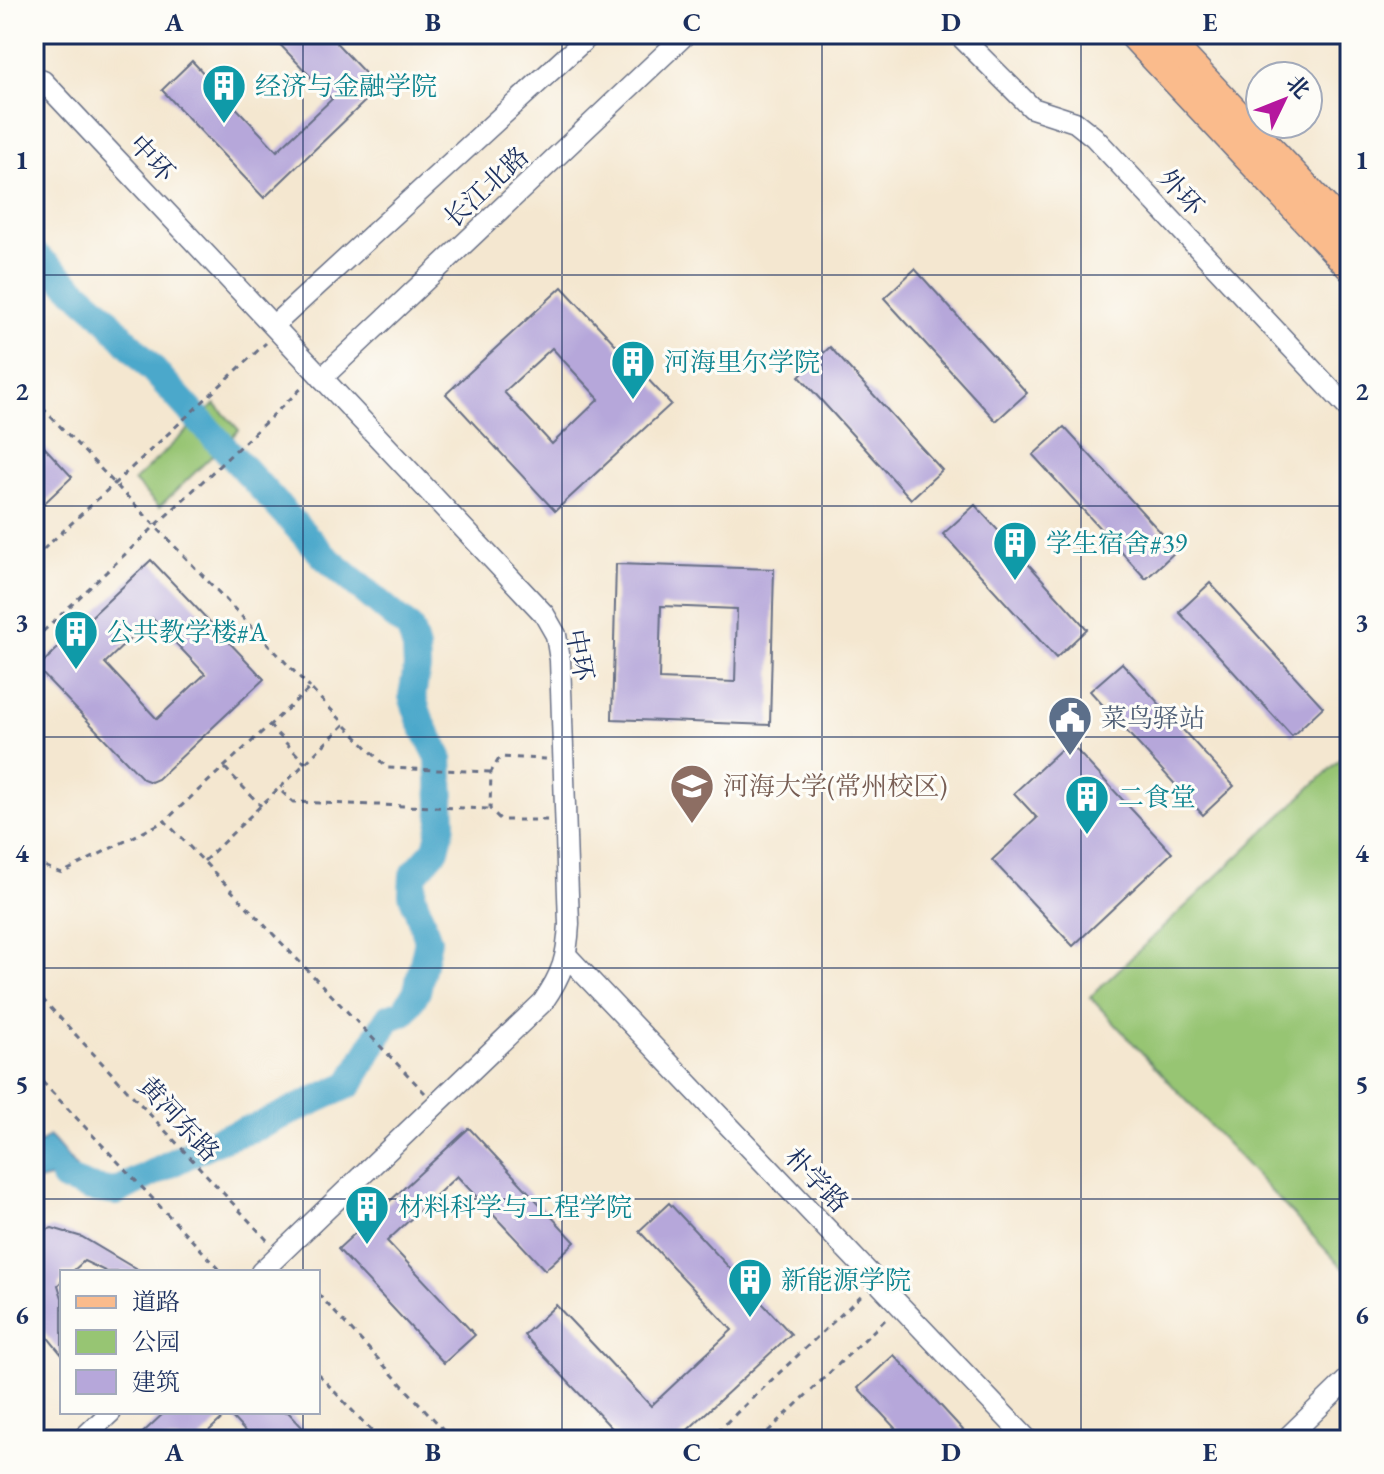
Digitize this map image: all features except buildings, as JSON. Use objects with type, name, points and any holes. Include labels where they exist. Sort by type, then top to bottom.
[{"type":"main road","points":[[1131,34],[1350,268]]},
{"type":"main road","points":[[1163,34],[1350,233]]},
{"type":"lane","name":"长江北路","points":[[276,328],[591,34]]},
{"type":"lane","name":"长江北路","points":[[320,376],[686,34]]},
{"type":"lane","name":"外环","points":[[958,34],[1020,100],[1032,108],[1084,127],[1350,410]]},
{"type":"lane","name":"中环","points":[[34,78],[43,81],[276,328],[544,614],[556,635],[560,660],[569,924],[567,956],[560,978],[543,1002],[263,1270]]},
{"type":"lane","name":"朴学路","points":[[567,956],[1028,1440]]},
{"type":"lane","points":[[1285,1440],[1350,1377]]},
{"type":"lane","points":[[81,1440],[109,1414]]},
{"type":"path","points":[[34,558],[179,424],[276,328]]},
{"type":"path","points":[[34,640],[248,438],[320,376]]},
{"type":"path","points":[[34,399],[387,768],[491,772]]},
{"type":"path","points":[[34,862],[62,873],[165,821],[310,688]]},
{"type":"path","points":[[204,861],[345,724]]},
{"type":"path","points":[[269,725],[305,763]]},
{"type":"path","points":[[490,809],[491,772],[500,757],[564,759]]},
{"type":"path","points":[[224,767],[261,806]]},
{"type":"path","points":[[279,789],[293,802],[490,809],[501,820],[566,820]]},
{"type":"path","points":[[165,821],[436,1104]]},
{"type":"path","name":"黄河东路","points":[[34,990],[280,1254]]},
{"type":"path","points":[[34,1073],[220,1270]]},
{"type":"path","points":[[708,1440],[877,1281]]},
{"type":"path","points":[[320,1296],[453,1440]]},
{"type":"path","points":[[759,1440],[900,1306]]},
{"type":"path","points":[[320,1376],[380,1440]]},
{"type":"green space","points":[[215,404],[239,430],[159,507],[134,481]]},
{"type":"green space","points":[[1350,750],[1350,1276],[1090,997]]},
{"type":"water","points":[[49,1136],[84,1178],[75,1190],[50,1178],[34,1182],[34,1147]]},
{"type":"waterway","points":[[34,254],[98,310],[325,557],[410,629],[417,668],[412,696],[439,757],[442,824],[436,849],[413,875],[412,894],[428,940],[417,991],[404,1012],[388,1018],[350,1084],[259,1126],[215,1141],[115,1192],[90,1188],[64,1178]]},
{"type":"place","name":"经济与金融学院","points":[[224,125]]},
{"type":"place","name":"河海里尔学院","points":[[633,401]]},
{"type":"place","name":"学生宿舍#39","points":[[1015,582]]},
{"type":"place","name":"公共教学楼#A","points":[[76,671]]},
{"type":"place","name":"菜鸟驿站","points":[[1070,757]]},
{"type":"place","name":"河海大学(常州校区)","points":[[692,825]]},
{"type":"place","name":"二食堂","points":[[1087,836]]},
{"type":"place","name":"材料科学与工程学院","points":[[367,1246]]},
{"type":"place","name":"新能源学院","points":[[750,1319]]}]
